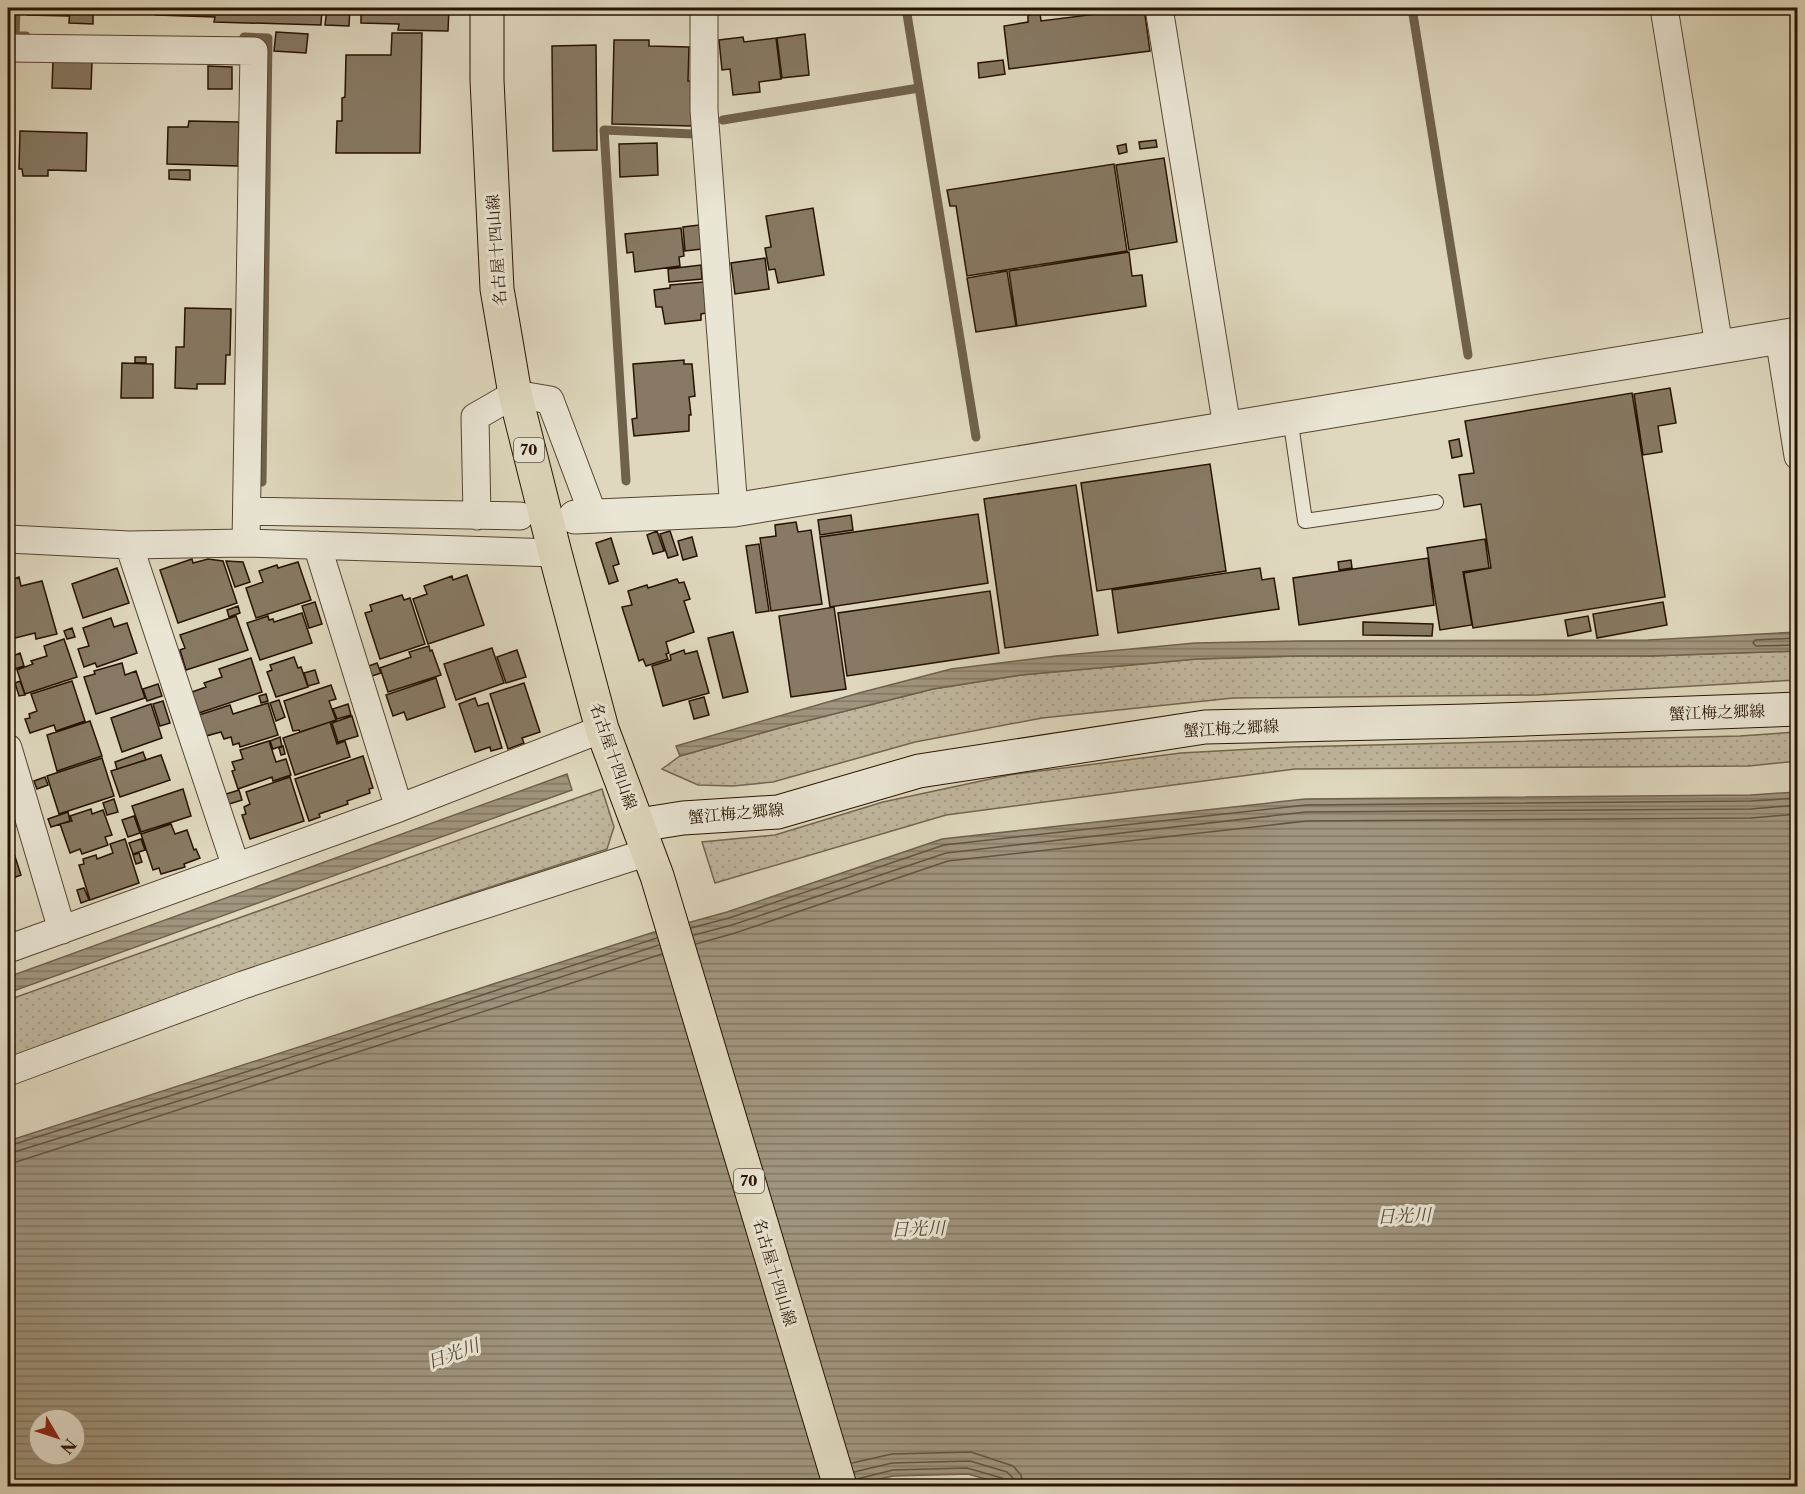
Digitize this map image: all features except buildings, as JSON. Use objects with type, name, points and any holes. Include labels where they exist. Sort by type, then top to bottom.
[{"type":"main road","name":"名古屋十四山線","points":[[487,8],[496,289],[515,394],[602,729],[648,851],[840,1486]]},
{"type":"street","points":[[704,8],[704,110],[734,510]]},
{"type":"street","points":[[1159,8],[1227,427]]},
{"type":"street","points":[[1664,8],[1719,346]]},
{"type":"street","points":[[8,48],[254,51],[246,543]]},
{"type":"street","points":[[477,516],[475,417],[515,394],[550,400],[585,517],[734,510],[1788,336],[1797,456]]},
{"type":"street","points":[[247,511],[519,516]]},
{"type":"street","points":[[8,539],[129,545],[246,543],[555,554]]},
{"type":"street","points":[[129,545],[236,867]]},
{"type":"street","points":[[317,545],[399,808]]},
{"type":"street","name":"蟹江梅之郷線","points":[[648,851],[683,818],[778,812],[919,771],[1205,727],[1468,722],[1797,709]]},
{"type":"street","points":[[8,950],[399,808],[602,729]]},
{"type":"street","points":[[8,748],[62,930]]},
{"type":"street","points":[[8,1072],[243,985],[648,851]]},
{"type":"lane","points":[[1290,417],[1305,521],[1436,502]]},
{"type":"shaded area","points":[[1797,651],[1797,680],[1537,695],[1233,698],[1042,718],[915,742],[773,782],[733,786],[698,785],[662,769],[680,756],[790,725],[933,689],[1021,675],[1197,659],[1297,656],[1650,656]]},
{"type":"shaded area","points":[[1797,732],[1797,761],[1749,766],[1295,769],[946,815],[715,883],[702,842],[775,835],[883,802],[1009,775],[1181,753],[1291,747],[1740,736]]},
{"type":"shaded area","points":[[602,789],[614,827],[607,849],[463,896],[8,1061],[8,1000]]},
{"type":"water","points":[[1797,632],[1797,651],[1650,656],[1297,656],[1197,659],[1021,675],[933,689],[790,725],[680,756],[676,746],[951,669],[1056,656],[1195,643],[1648,640]]},
{"type":"water","points":[[567,774],[572,790],[8,993],[8,977]]},
{"type":"water","name":"日光川","points":[[1797,792],[1797,1486],[1010,1486],[968,1474],[893,1476],[848,1486],[8,1486],[8,1141],[651,933],[727,912],[942,839],[1305,799],[1751,795]]},
{"type":"waterway","points":[[16,8],[15,36],[26,36]]},
{"type":"waterway","points":[[906,8],[976,437]]},
{"type":"waterway","points":[[1412,8],[1468,355]]},
{"type":"waterway","points":[[244,37],[268,38],[262,482]]},
{"type":"waterway","points":[[723,120],[919,88]]},
{"type":"waterway","points":[[626,481],[604,130],[693,134]]}]
